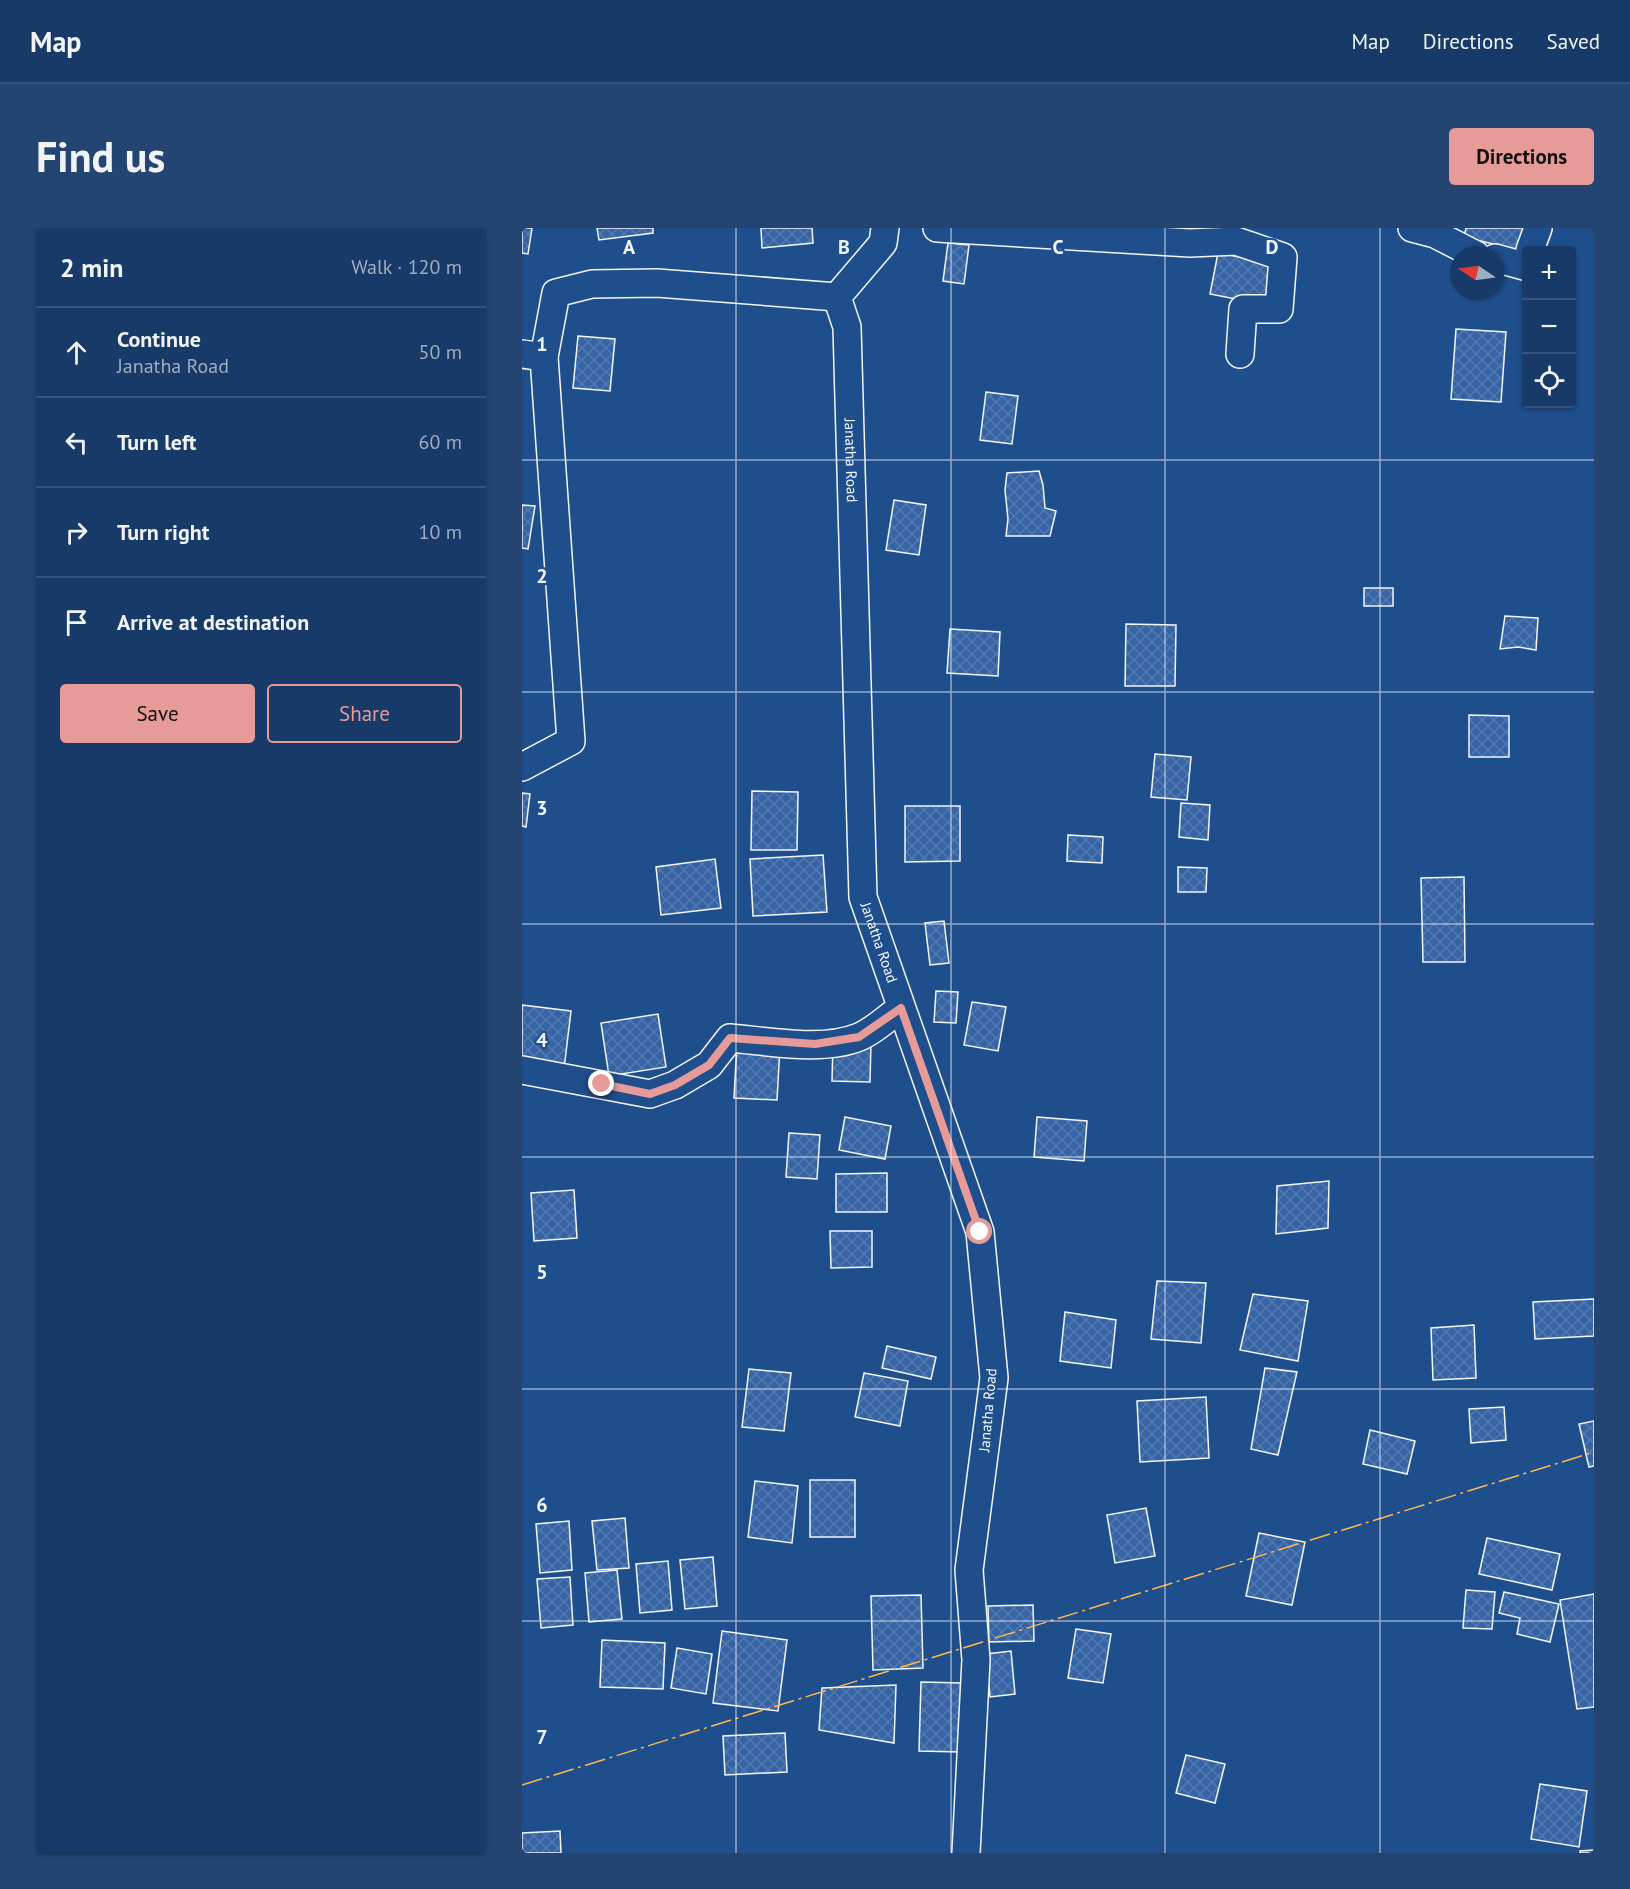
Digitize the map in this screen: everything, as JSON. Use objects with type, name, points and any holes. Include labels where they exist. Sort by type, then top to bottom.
[{"type":"street","points":[[522,767],[571,741],[533,355],[556,294],[592,284],[657,283],[837,297],[884,243],[885,228]]},
{"type":"street","points":[[937,228],[1190,243],[1236,241],[1283,257],[1279,309],[1243,309],[1240,354]]},
{"type":"street","points":[[1412,228],[1435,234],[1458,246]]},
{"type":"street","points":[[1531,246],[1538,228]]},
{"type":"street","points":[[1504,260],[1522,265]]},
{"type":"street","name":"Janatha Road","points":[[837,297],[847,327],[863,897],[980,1232],[994,1378],[969,1570],[976,1660],[966,1853]]},
{"type":"street","points":[[522,1070],[650,1094],[675,1085],[709,1065],[730,1038],[815,1044],[842,1040],[859,1037],[901,1008]]},
{"type":"building","points":[[522,228],[532,228],[528,254],[522,253]]},
{"type":"building","points":[[597,228],[653,228],[653,233],[599,240]]},
{"type":"building","points":[[761,228],[812,228],[813,243],[762,248]]},
{"type":"building","points":[[1466,228],[1523,228],[1518,250],[1464,237]]},
{"type":"building","points":[[948,243],[969,245],[964,284],[943,281]]},
{"type":"building","points":[[1218,253],[1279,264],[1271,306],[1210,294]]},
{"type":"building","points":[[1456,329],[1506,332],[1501,402],[1451,399]]},
{"type":"building","points":[[578,336],[615,339],[610,391],[573,388]]},
{"type":"building","points":[[986,392],[1018,396],[1012,444],[980,440]]},
{"type":"building","points":[[1039,471],[1045,508],[1056,511],[1050,536],[1006,536],[1007,473]]},
{"type":"building","points":[[894,500],[926,505],[919,555],[886,550]]},
{"type":"building","points":[[522,505],[535,506],[528,549],[522,548]]},
{"type":"building","points":[[1364,588],[1393,588],[1393,606],[1364,606]]},
{"type":"building","points":[[1505,616],[1538,618],[1536,650],[1518,647],[1500,649]]},
{"type":"building","points":[[1126,624],[1176,625],[1175,686],[1125,686]]},
{"type":"building","points":[[950,629],[1000,632],[998,676],[947,673]]},
{"type":"building","points":[[1469,715],[1509,716],[1509,757],[1469,757]]},
{"type":"building","points":[[1155,754],[1191,757],[1187,800],[1151,797]]},
{"type":"building","points":[[752,791],[798,792],[797,850],[751,850]]},
{"type":"building","points":[[522,793],[530,794],[526,827],[522,826]]},
{"type":"building","points":[[1181,803],[1210,805],[1208,840],[1179,837]]},
{"type":"building","points":[[905,806],[960,806],[960,861],[905,862]]},
{"type":"building","points":[[1068,835],[1103,837],[1102,863],[1067,861]]},
{"type":"building","points":[[823,855],[827,912],[753,916],[750,859]]},
{"type":"building","points":[[715,859],[721,908],[661,915],[656,867]]},
{"type":"building","points":[[1178,867],[1207,868],[1206,892],[1178,892]]},
{"type":"building","points":[[1464,877],[1465,962],[1423,962],[1421,878]]},
{"type":"building","points":[[944,921],[949,963],[930,965],[925,923]]},
{"type":"building","points":[[936,991],[958,992],[956,1023],[934,1022]]},
{"type":"building","points":[[972,1002],[1006,1007],[998,1051],[964,1045]]},
{"type":"building","points":[[522,1005],[571,1011],[564,1069],[522,1064]]},
{"type":"building","points":[[658,1014],[666,1067],[609,1076],[601,1023]]},
{"type":"building","points":[[833,1042],[871,1043],[870,1082],[832,1081]]},
{"type":"building","points":[[737,1044],[780,1047],[777,1100],[734,1098]]},
{"type":"building","points":[[845,1117],[891,1126],[885,1159],[839,1150]]},
{"type":"building","points":[[1037,1117],[1087,1121],[1084,1161],[1034,1157]]},
{"type":"building","points":[[789,1133],[820,1135],[817,1179],[786,1177]]},
{"type":"building","points":[[887,1173],[887,1212],[836,1212],[836,1174]]},
{"type":"building","points":[[1329,1181],[1328,1228],[1276,1234],[1277,1186]]},
{"type":"building","points":[[574,1190],[577,1238],[534,1241],[531,1193]]},
{"type":"building","points":[[830,1231],[872,1231],[872,1267],[831,1268]]},
{"type":"building","points":[[1157,1281],[1206,1283],[1201,1343],[1151,1339]]},
{"type":"building","points":[[1253,1294],[1308,1301],[1298,1361],[1240,1350]]},
{"type":"building","points":[[1594,1299],[1594,1336],[1535,1339],[1533,1302]]},
{"type":"building","points":[[1065,1312],[1116,1320],[1111,1368],[1060,1361]]},
{"type":"building","points":[[1474,1325],[1476,1378],[1433,1380],[1431,1328]]},
{"type":"building","points":[[887,1346],[936,1357],[931,1379],[882,1368]]},
{"type":"building","points":[[1265,1368],[1297,1372],[1278,1455],[1251,1449]]},
{"type":"building","points":[[749,1369],[791,1373],[784,1431],[742,1427]]},
{"type":"building","points":[[864,1373],[908,1381],[900,1426],[855,1417]]},
{"type":"building","points":[[1206,1397],[1209,1458],[1140,1462],[1137,1401]]},
{"type":"building","points":[[1504,1407],[1506,1440],[1471,1443],[1469,1409]]},
{"type":"building","points":[[1594,1421],[1594,1466],[1589,1467],[1579,1424]]},
{"type":"building","points":[[1370,1430],[1415,1441],[1407,1474],[1363,1464]]},
{"type":"building","points":[[810,1480],[855,1480],[855,1537],[810,1537]]},
{"type":"building","points":[[755,1481],[798,1486],[792,1543],[748,1537]]},
{"type":"building","points":[[1146,1508],[1155,1556],[1115,1563],[1107,1515]]},
{"type":"building","points":[[625,1518],[629,1568],[597,1570],[592,1521]]},
{"type":"building","points":[[569,1521],[572,1570],[540,1573],[536,1524]]},
{"type":"building","points":[[1259,1533],[1305,1542],[1292,1605],[1246,1596]]},
{"type":"building","points":[[1487,1538],[1560,1554],[1552,1590],[1479,1574]]},
{"type":"building","points":[[713,1557],[717,1606],[685,1609],[680,1560]]},
{"type":"building","points":[[668,1561],[672,1610],[640,1613],[636,1564]]},
{"type":"building","points":[[617,1570],[622,1619],[589,1622],[585,1573]]},
{"type":"building","points":[[570,1577],[573,1625],[541,1628],[537,1579]]},
{"type":"building","points":[[1466,1590],[1495,1592],[1492,1629],[1463,1628]]},
{"type":"building","points":[[1504,1592],[1559,1604],[1550,1642],[1517,1634],[1520,1618],[1499,1613]]},
{"type":"building","points":[[1594,1594],[1594,1707],[1577,1709],[1560,1600]]},
{"type":"building","points":[[921,1595],[923,1668],[873,1670],[871,1596]]},
{"type":"building","points":[[1033,1605],[1034,1641],[989,1642],[988,1606]]},
{"type":"building","points":[[1076,1629],[1111,1634],[1103,1683],[1068,1678]]},
{"type":"building","points":[[722,1631],[787,1640],[778,1711],[713,1703]]},
{"type":"building","points":[[602,1640],[665,1643],[663,1689],[600,1687]]},
{"type":"building","points":[[677,1648],[712,1654],[706,1694],[671,1688]]},
{"type":"building","points":[[1011,1651],[1015,1694],[990,1697],[986,1654]]},
{"type":"building","points":[[921,1682],[962,1683],[960,1752],[919,1751]]},
{"type":"building","points":[[896,1685],[894,1743],[819,1730],[822,1688]]},
{"type":"building","points":[[785,1733],[787,1772],[725,1775],[723,1736]]},
{"type":"building","points":[[1186,1755],[1225,1764],[1215,1803],[1176,1793]]},
{"type":"building","points":[[1540,1784],[1587,1791],[1579,1847],[1531,1839]]},
{"type":"building","points":[[560,1831],[561,1853],[522,1853],[522,1833]]},
{"type":"building","points":[[1594,1850],[1594,1853],[1580,1853],[1580,1851]]},
{"type":"power","points":[[522,1785],[1594,1452]]},
{"type":"route","points":[[602,1084],[650,1094],[675,1085],[709,1065],[730,1038],[815,1044],[859,1037],[901,1008],[980,1232]]}]
